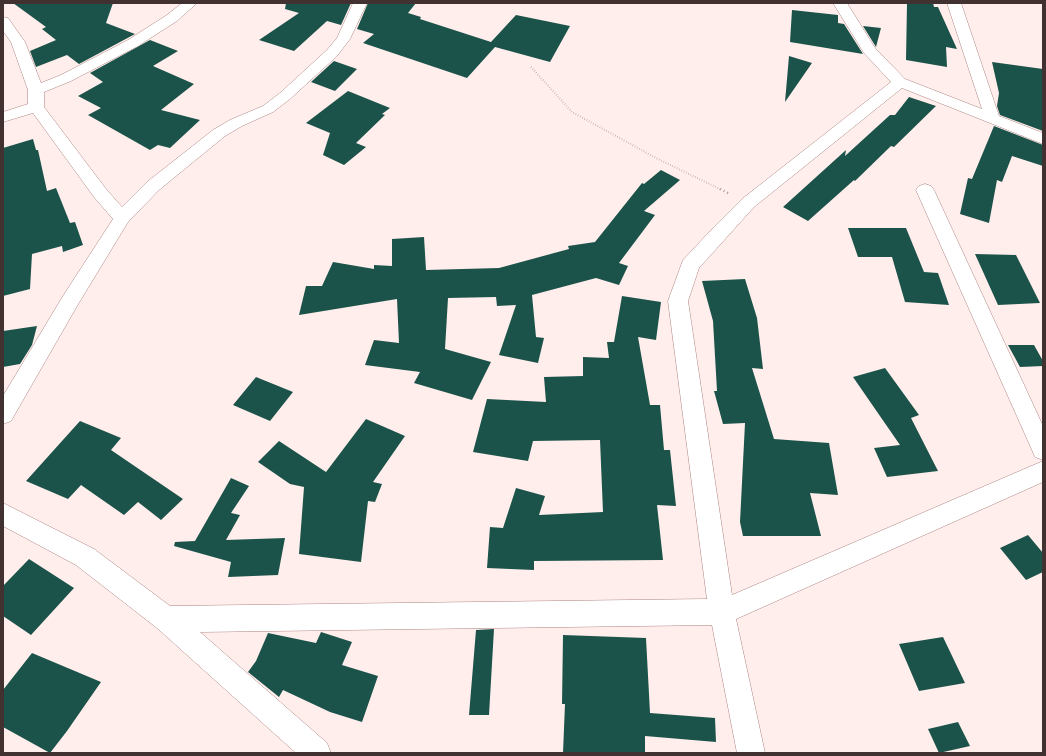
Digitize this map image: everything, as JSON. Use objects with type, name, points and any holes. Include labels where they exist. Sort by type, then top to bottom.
[{"type":"street","points":[[36,90],[66,78],[133,43],[172,18],[190,3]]},
{"type":"street","points":[[3,416],[70,301],[122,218],[153,186],[219,133],[236,123],[268,109],[332,53],[343,38],[360,3]]},
{"type":"street","points":[[840,3],[869,50],[900,82],[1043,139]]},
{"type":"street","points":[[954,3],[994,120]]},
{"type":"street","points":[[3,21],[18,42],[36,90],[36,107],[100,193],[122,218]]},
{"type":"street","points":[[751,753],[722,612],[678,301],[690,266],[720,231],[748,203],[900,82]]},
{"type":"street","points":[[3,117],[36,107]]},
{"type":"street","points":[[924,190],[1043,450]]},
{"type":"street","points":[[166,619],[722,612],[1043,471]]},
{"type":"street","points":[[3,514],[85,557],[166,619],[317,753]]},
{"type":"path","points":[[531,66],[572,112],[656,158],[748,203]]},
{"type":"building","points":[[13,3],[113,3],[106,23],[135,34],[79,64],[67,55],[36,67],[30,51],[56,40],[42,29],[46,27]]},
{"type":"building","points":[[286,3],[351,3],[341,25],[327,21],[294,51],[259,40],[299,13],[285,9]]},
{"type":"building","points":[[368,3],[416,3],[408,13],[421,17],[420,19],[491,42],[516,15],[570,26],[550,62],[495,47],[467,78],[363,43],[374,34],[357,29]]},
{"type":"building","points":[[907,3],[933,3],[934,7],[938,7],[957,49],[946,47],[947,67],[906,60]]},
{"type":"building","points":[[792,10],[838,15],[838,23],[844,24],[863,54],[790,42]]},
{"type":"building","points":[[863,26],[881,28],[876,47]]},
{"type":"building","points":[[150,40],[178,51],[153,66],[194,84],[161,110],[200,120],[170,148],[158,145],[150,150],[88,115],[101,108],[78,96],[103,82],[90,73]]},
{"type":"building","points":[[789,56],[812,63],[785,102]]},
{"type":"building","points":[[334,61],[357,69],[335,91],[311,82]]},
{"type":"building","points":[[992,62],[1043,69],[1043,131],[1000,115],[997,106],[999,93]]},
{"type":"building","points":[[348,91],[390,108],[382,114],[385,115],[356,143],[366,147],[344,165],[323,155],[330,133],[306,123]]},
{"type":"building","points":[[909,97],[936,106],[894,147],[891,146],[855,181],[854,180],[808,221],[783,207],[846,150],[845,156],[890,115],[895,115]]},
{"type":"building","points":[[994,126],[1043,145],[1043,166],[1012,156],[1002,182],[997,180],[989,223],[960,214],[968,178],[972,179]]},
{"type":"building","points":[[33,139],[36,150],[38,150],[47,191],[56,188],[70,223],[75,222],[83,245],[63,252],[62,246],[32,254],[30,289],[3,296],[3,148]]},
{"type":"building","points":[[661,170],[680,180],[644,211],[655,215],[619,263],[628,266],[619,285],[596,278],[532,295],[536,337],[544,338],[538,363],[499,355],[516,305],[497,306],[496,297],[448,298],[445,349],[491,362],[472,400],[414,383],[420,372],[365,365],[374,340],[399,343],[397,299],[299,315],[306,286],[322,286],[333,262],[374,269],[374,265],[392,266],[392,239],[424,237],[426,270],[499,268],[569,249],[568,246],[595,242],[642,183],[644,184]]},
{"type":"building","points":[[848,228],[906,228],[924,272],[938,273],[949,305],[905,302],[892,257],[858,257]]},
{"type":"building","points":[[975,254],[1016,255],[1040,303],[998,305]]},
{"type":"building","points":[[745,279],[757,318],[763,369],[752,368],[774,439],[829,443],[838,495],[810,493],[821,536],[743,536],[740,522],[745,423],[723,424],[714,391],[717,391],[713,321],[702,281]]},
{"type":"building","points":[[622,296],[661,302],[656,340],[638,337],[650,405],[660,405],[664,450],[670,450],[676,506],[657,505],[663,560],[534,561],[534,570],[487,568],[490,527],[503,528],[516,488],[545,496],[539,515],[603,512],[600,440],[533,441],[528,461],[473,452],[487,399],[546,402],[544,377],[583,376],[583,357],[609,358],[607,342],[614,342]]},
{"type":"building","points":[[37,326],[32,345],[20,364],[3,367],[3,331]]},
{"type":"building","points":[[1008,345],[1034,345],[1043,361],[1043,366],[1020,367]]},
{"type":"building","points":[[885,368],[919,415],[911,418],[938,471],[887,477],[874,448],[900,445],[853,377]]},
{"type":"building","points":[[256,377],[293,392],[270,421],[233,405]]},
{"type":"building","points":[[366,419],[405,436],[373,482],[382,484],[375,502],[368,501],[361,562],[299,554],[304,487],[290,484],[258,462],[279,441],[326,472]]},
{"type":"building","points":[[80,421],[121,438],[111,450],[183,499],[161,520],[138,502],[124,515],[81,485],[68,499],[26,481]]},
{"type":"building","points":[[231,478],[249,486],[231,513],[240,515],[226,540],[285,538],[278,575],[228,577],[231,562],[174,546],[175,542],[195,541]]},
{"type":"building","points":[[1028,535],[1043,553],[1043,572],[1026,580],[1000,548]]},
{"type":"building","points":[[29,559],[74,588],[31,635],[3,616],[3,586]]},
{"type":"building","points":[[494,629],[489,715],[469,715],[476,630]]},
{"type":"building","points":[[321,632],[352,642],[342,665],[378,676],[362,722],[330,712],[283,690],[279,697],[248,672],[256,661],[268,633],[316,643]]},
{"type":"building","points":[[563,635],[646,638],[650,713],[715,718],[716,742],[645,736],[645,753],[563,753],[565,704],[562,704]]},
{"type":"building","points":[[943,637],[965,683],[919,691],[899,644]]},
{"type":"building","points":[[32,653],[101,682],[50,753],[3,727],[3,690]]},
{"type":"building","points":[[958,722],[970,746],[939,753],[928,729]]}]
